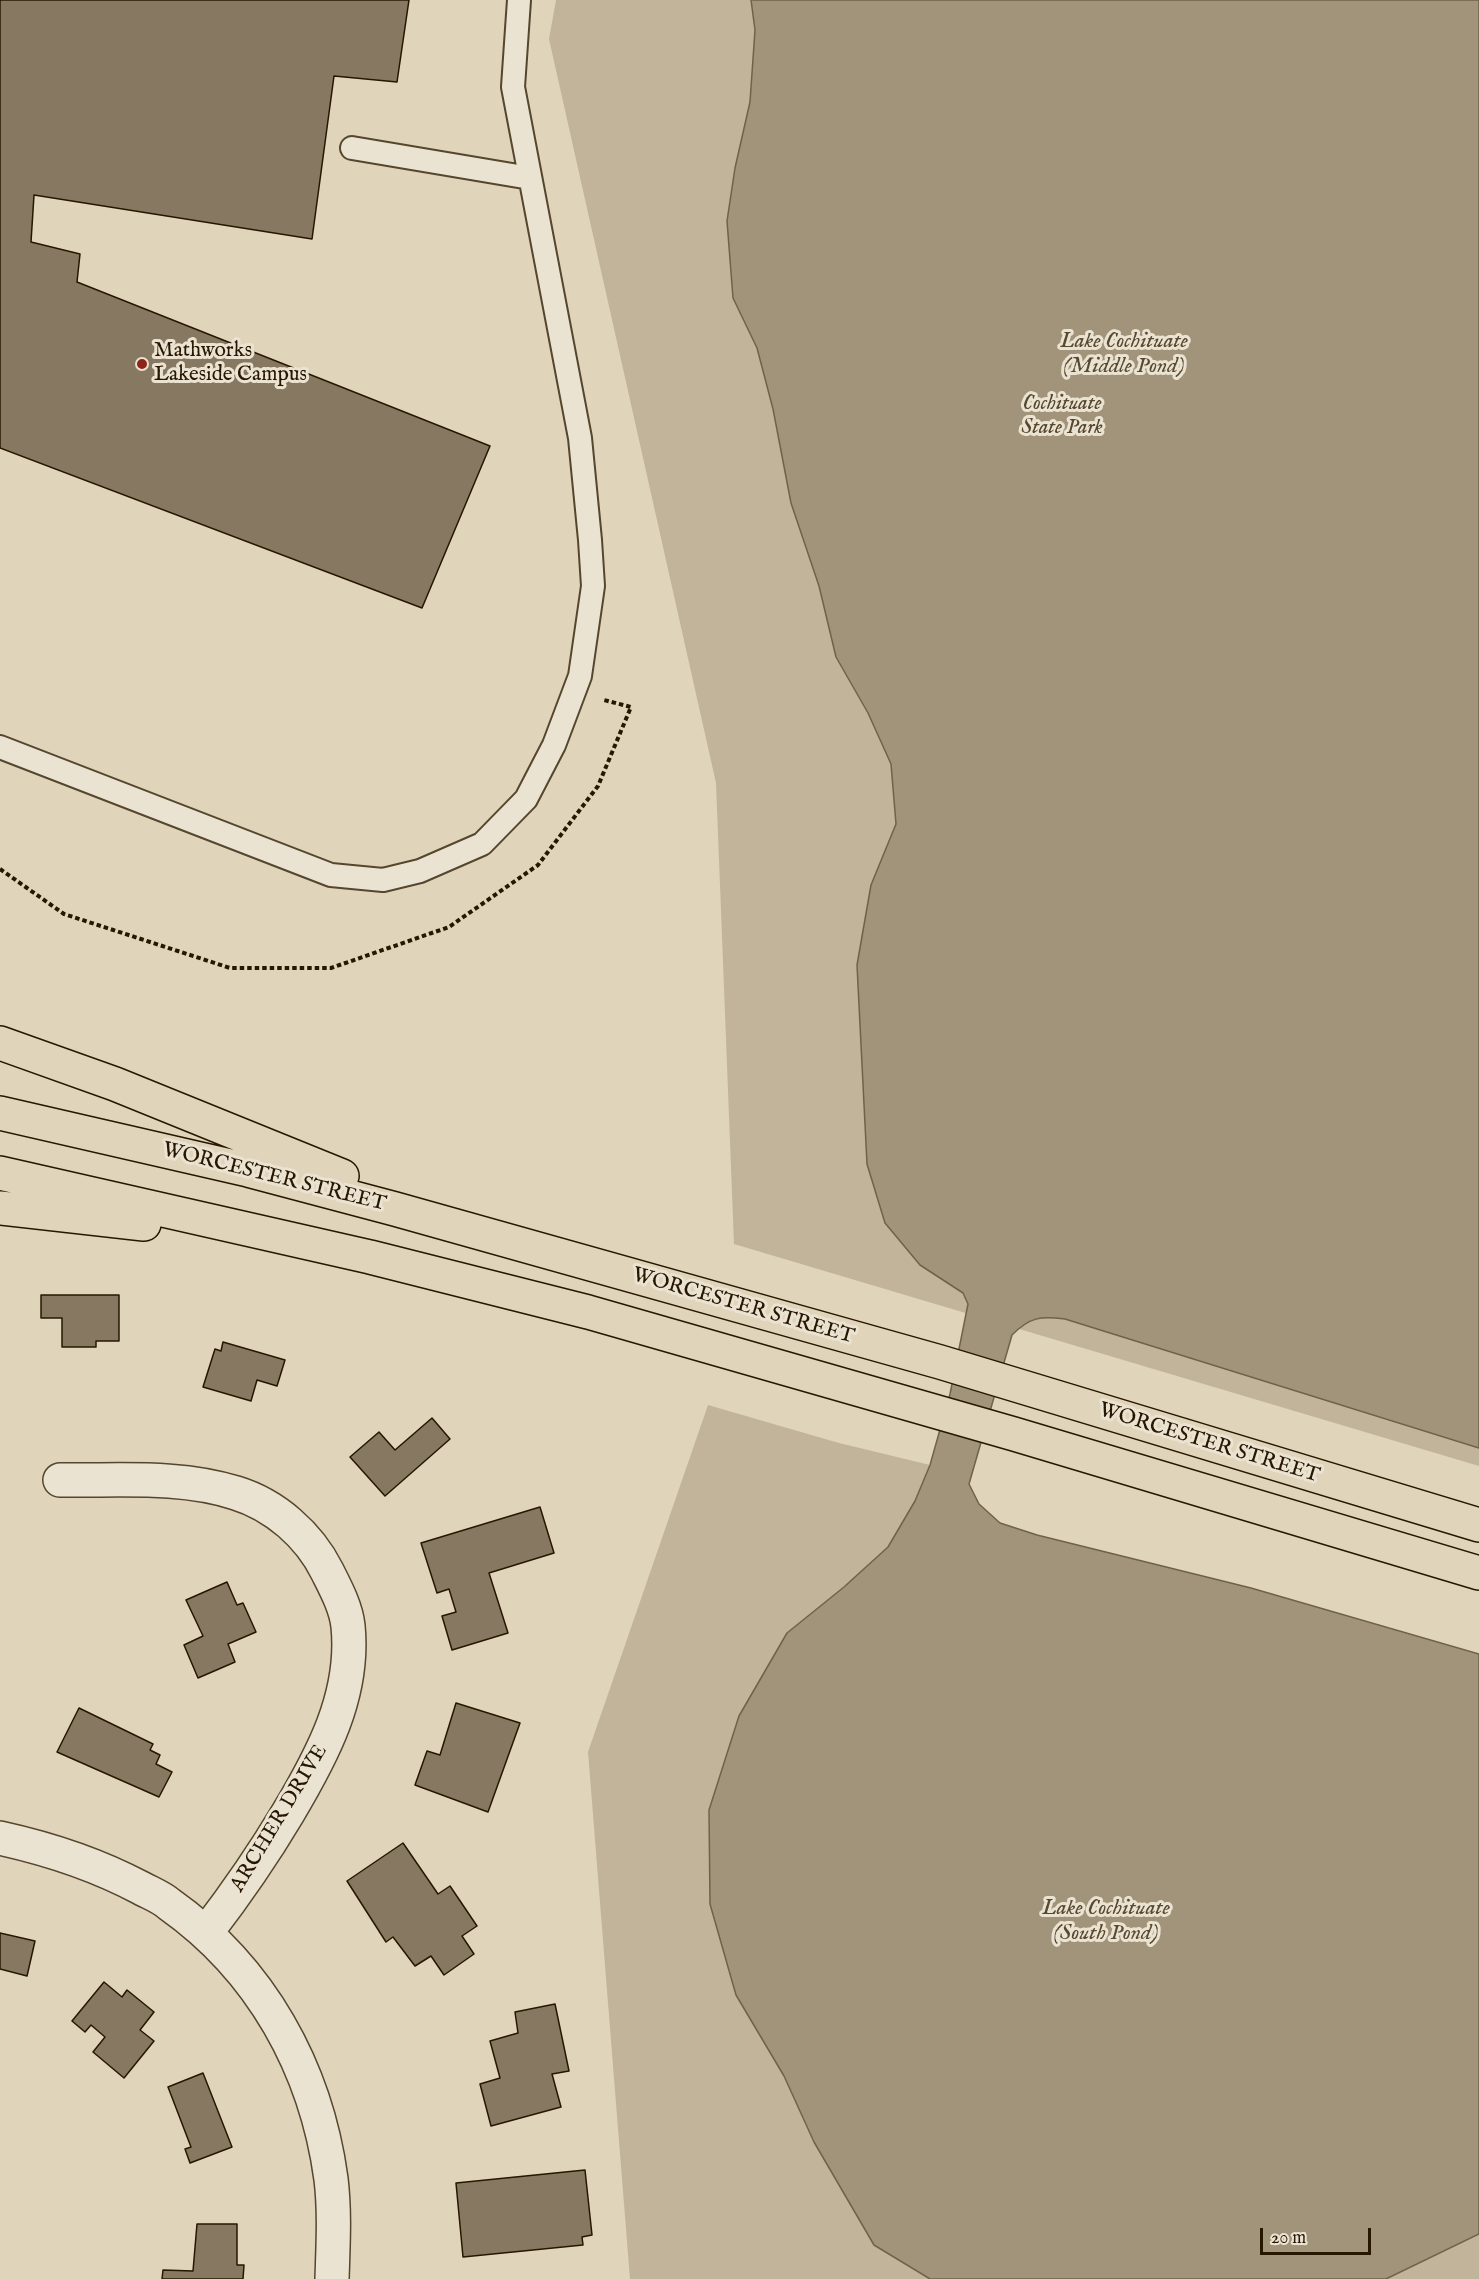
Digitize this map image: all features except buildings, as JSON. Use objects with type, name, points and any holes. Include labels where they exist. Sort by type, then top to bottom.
[{"type":"highway","points":[[0,1043],[116,1084],[423,1208],[538,1249]]},
{"type":"highway","name":"WORCESTER STREET","points":[[0,1113],[248,1170],[538,1249],[940,1362],[1479,1525]]},
{"type":"highway","points":[[0,1173],[298,1240],[588,1312],[926,1408],[1479,1573]]},
{"type":"highway","points":[[0,1208],[298,1240]]},
{"type":"street","name":"ARCHER DRIVE","points":[[60,1480],[160,1481],[200,1484],[238,1493],[271,1509],[298,1530],[320,1558],[337,1590],[348,1624],[348,1663],[342,1697],[313,1771],[256,1866],[206,1933]]},
{"type":"street","points":[[0,1838],[45,1848],[86,1862],[168,1902],[206,1933],[239,1966],[266,2001],[290,2042],[310,2089],[323,2136],[331,2180],[334,2228],[332,2279]]},
{"type":"lane","points":[[0,747],[331,875],[382,880],[420,871],[482,844],[526,799],[554,745],[580,676],[593,586],[580,438],[513,87],[519,0]]},
{"type":"lane","points":[[352,148],[530,178]]},
{"type":"green space","name":"Lake Cochituate (Middle Pond)","points":[[556,0],[1479,0],[1479,1466],[734,1244],[716,783],[549,39]]},
{"type":"green space","points":[[708,1405],[839,1443],[930,1465],[915,1501],[888,1547],[844,1587],[787,1633],[739,1716],[709,1811],[710,1904],[814,2142],[874,2245],[930,2279],[630,2279],[588,1752]]},
{"type":"green space","points":[[1479,2234],[1479,2279],[1386,2279]]},
{"type":"water","name":"Lake Cochituate (Middle Pond)","points":[[751,0],[1479,0],[1479,1448],[1065,1319],[1042,1318],[1024,1324],[1012,1335],[969,1484],[979,1504],[1000,1523],[1037,1535],[1251,1588],[1479,1654],[1479,2234],[1386,2279],[930,2279],[874,2245],[814,2142],[784,2076],[736,1995],[710,1904],[709,1810],[739,1716],[787,1633],[844,1587],[888,1547],[915,1501],[930,1465],[950,1394],[968,1304],[963,1293],[920,1265],[885,1223],[867,1164],[857,965],[871,885],[896,824],[891,764],[868,713],[836,657],[819,586],[791,503],[773,409],[757,348],[733,298],[727,221],[735,168],[750,102],[755,30]]},
{"type":"place","name":"Mathworks Lakeside Campus","points":[[142,364]]},
{"type":"park label","name":"Cochituate State Park","points":[[1062,417]]},
{"type":"water label","name":"Lake Cochituate (South Pond)","points":[[1106,1922]]}]
